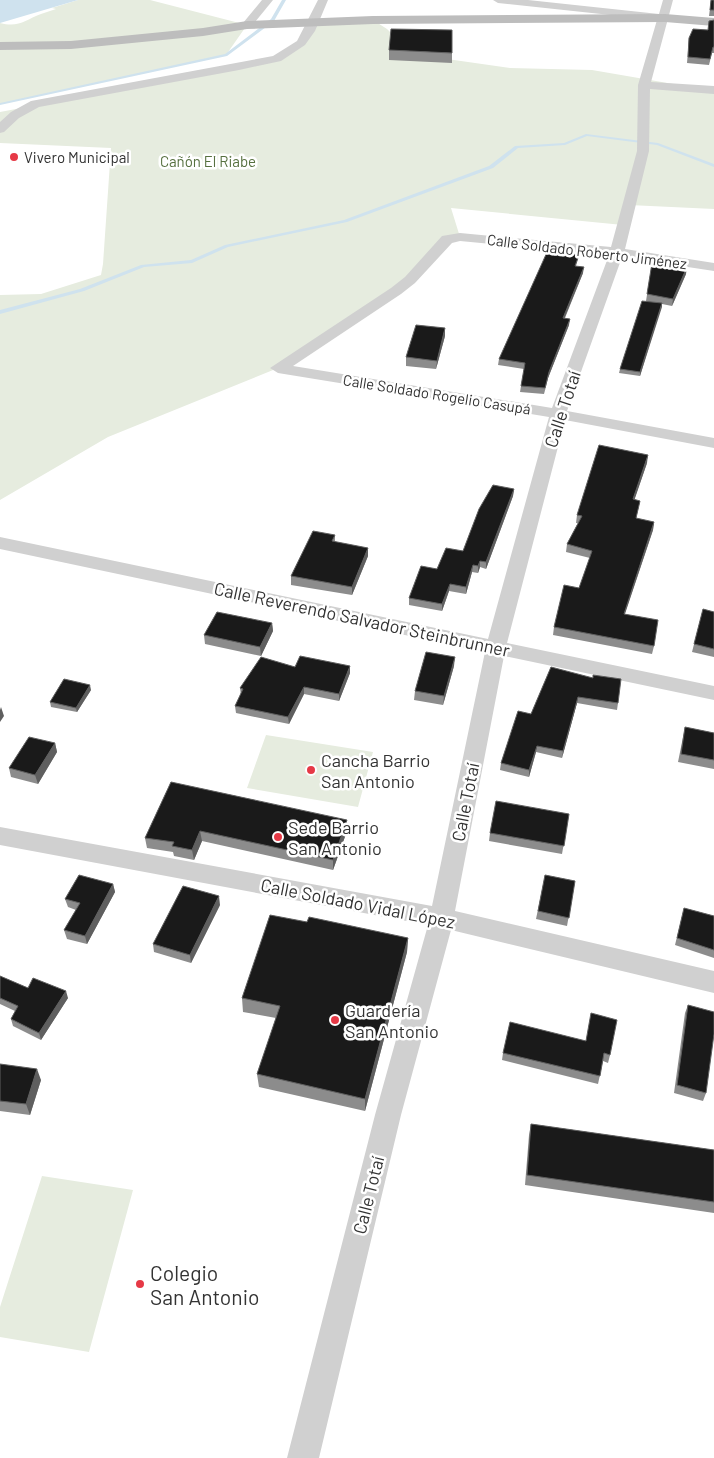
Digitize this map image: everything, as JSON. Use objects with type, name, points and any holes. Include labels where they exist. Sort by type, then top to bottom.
[{"type":"main road","points":[[0,46],[71,45],[204,32],[254,25],[373,20],[665,18],[714,22]]},
{"type":"street","points":[[254,25],[268,0]]},
{"type":"street","points":[[0,130],[14,114],[36,104],[271,60],[296,50],[307,34],[305,24],[323,0]]},
{"type":"street","points":[[498,0],[665,18]]},
{"type":"street","name":"Calle Totaí","points":[[303,1458],[388,1115],[442,918],[496,647],[558,414],[617,252],[642,151],[644,84],[665,18],[668,0]]},
{"type":"street","points":[[644,84],[714,90]]},
{"type":"street","name":"Calle Soldado Roberto Jiménez","points":[[278,368],[396,291],[410,280],[447,239],[460,237],[617,252],[714,267]]},
{"type":"street","name":"Calle Soldado Rogelio Casupá","points":[[278,368],[558,414],[714,443]]},
{"type":"street","name":"Calle Reverendo Salvador Steinbrunner","points":[[3,549],[496,647],[714,693]]},
{"type":"street","name":"Calle Soldado Vidal López","points":[[0,836],[442,918],[714,982]]},
{"type":"green space","points":[[78,0],[150,0],[247,25],[226,55],[0,104],[0,23],[12,25],[22,23],[56,9],[52,8]]},
{"type":"green space","name":"Cañón El Riabe","points":[[373,20],[387,29],[412,54],[510,68],[592,70],[714,91],[714,209],[629,205],[623,225],[451,208],[460,237],[447,239],[410,280],[278,368],[108,437],[0,500],[0,295],[41,294],[101,275],[111,148],[0,143],[0,112],[239,67],[296,50],[310,24]]},
{"type":"green space","name":"Cancha Barrio San Antonio","points":[[266,735],[373,752],[358,807],[247,788]]},
{"type":"green space","points":[[42,1176],[133,1190],[89,1352],[0,1337],[0,1307]]},
{"type":"water","points":[[0,0],[78,0],[0,23]]},
{"type":"building","points":[[711,0],[714,0],[714,10],[710,10]]},
{"type":"building","points":[[714,20],[714,47],[710,59],[688,57],[689,38],[693,29],[708,30],[709,21]]},
{"type":"building","points":[[391,29],[452,30],[452,53],[389,50]]},
{"type":"building","points":[[548,250],[579,255],[575,266],[584,267],[563,318],[570,319],[549,372],[545,388],[521,386],[525,363],[499,359]]},
{"type":"building","points":[[652,263],[687,267],[673,299],[647,294]]},
{"type":"building","points":[[642,301],[662,303],[640,372],[620,369]]},
{"type":"building","points":[[416,325],[445,328],[437,361],[406,357]]},
{"type":"building","points":[[599,445],[648,455],[633,499],[640,501],[636,518],[654,522],[624,614],[658,620],[654,646],[554,627],[564,585],[579,588],[592,551],[567,544],[582,516],[577,515]]},
{"type":"building","points":[[493,485],[514,489],[486,562],[480,561],[478,566],[473,565],[466,587],[450,584],[442,604],[409,598],[421,566],[437,569],[446,548],[463,551],[479,509]]},
{"type":"building","points":[[313,531],[335,535],[332,541],[368,548],[352,587],[291,576]]},
{"type":"building","points":[[703,609],[714,612],[714,649],[694,644]]},
{"type":"building","points":[[217,612],[272,623],[260,647],[204,635]]},
{"type":"building","points":[[426,652],[455,657],[444,696],[415,691]]},
{"type":"building","points":[[300,656],[350,666],[339,694],[304,687],[288,717],[235,706],[243,689],[240,688],[261,657],[295,667]]},
{"type":"building","points":[[551,667],[593,678],[593,675],[621,679],[618,703],[578,697],[563,751],[537,746],[529,770],[501,763],[518,711],[531,714]]},
{"type":"building","points":[[64,679],[90,685],[76,708],[50,702]]},
{"type":"building","points":[[685,727],[714,733],[714,760],[681,754]]},
{"type":"building","points":[[29,737],[55,743],[35,775],[9,768]]},
{"type":"building","points":[[171,782],[347,820],[333,860],[200,831],[192,850],[172,846],[174,842],[145,838]]},
{"type":"building","points":[[496,801],[569,814],[564,846],[490,833]]},
{"type":"building","points":[[79,875],[113,884],[85,936],[64,930],[80,903],[65,899]]},
{"type":"building","points":[[545,875],[575,881],[569,918],[538,911]]},
{"type":"building","points":[[183,886],[219,896],[190,955],[153,944]]},
{"type":"building","points":[[684,908],[714,916],[714,950],[677,938]]},
{"type":"building","name":"Guardería San Antonio","points":[[270,915],[307,922],[309,917],[408,938],[365,1099],[257,1074],[280,1006],[242,998]]},
{"type":"building","points":[[0,976],[28,988],[33,978],[66,991],[39,1033],[11,1019],[18,1006],[0,998]]},
{"type":"building","points":[[688,1005],[714,1012],[714,1034],[706,1093],[677,1085]]},
{"type":"building","points":[[591,1013],[617,1020],[610,1055],[604,1053],[600,1076],[503,1053],[510,1022],[586,1041]]},
{"type":"building","points":[[0,1064],[37,1069],[26,1104],[0,1101]]},
{"type":"building","points":[[531,1124],[714,1150],[714,1202],[527,1175]]},
{"type":"waterway","points":[[0,104],[226,55],[273,20],[284,0]]},
{"type":"waterway","points":[[0,312],[82,290],[143,266],[192,261],[227,246],[345,221],[491,167],[517,147],[565,144],[586,135],[658,144],[714,166]]},
{"type":"place","name":"Vivero Municipal","points":[[14,157]]},
{"type":"place","name":"Cancha Barrio San Antonio","points":[[311,770]]},
{"type":"place","name":"Sede Barrio San Antonio","points":[[278,837]]},
{"type":"place","name":"Guardería San Antonio","points":[[335,1020]]},
{"type":"place","name":"Colegio San Antonio","points":[[140,1284]]}]
